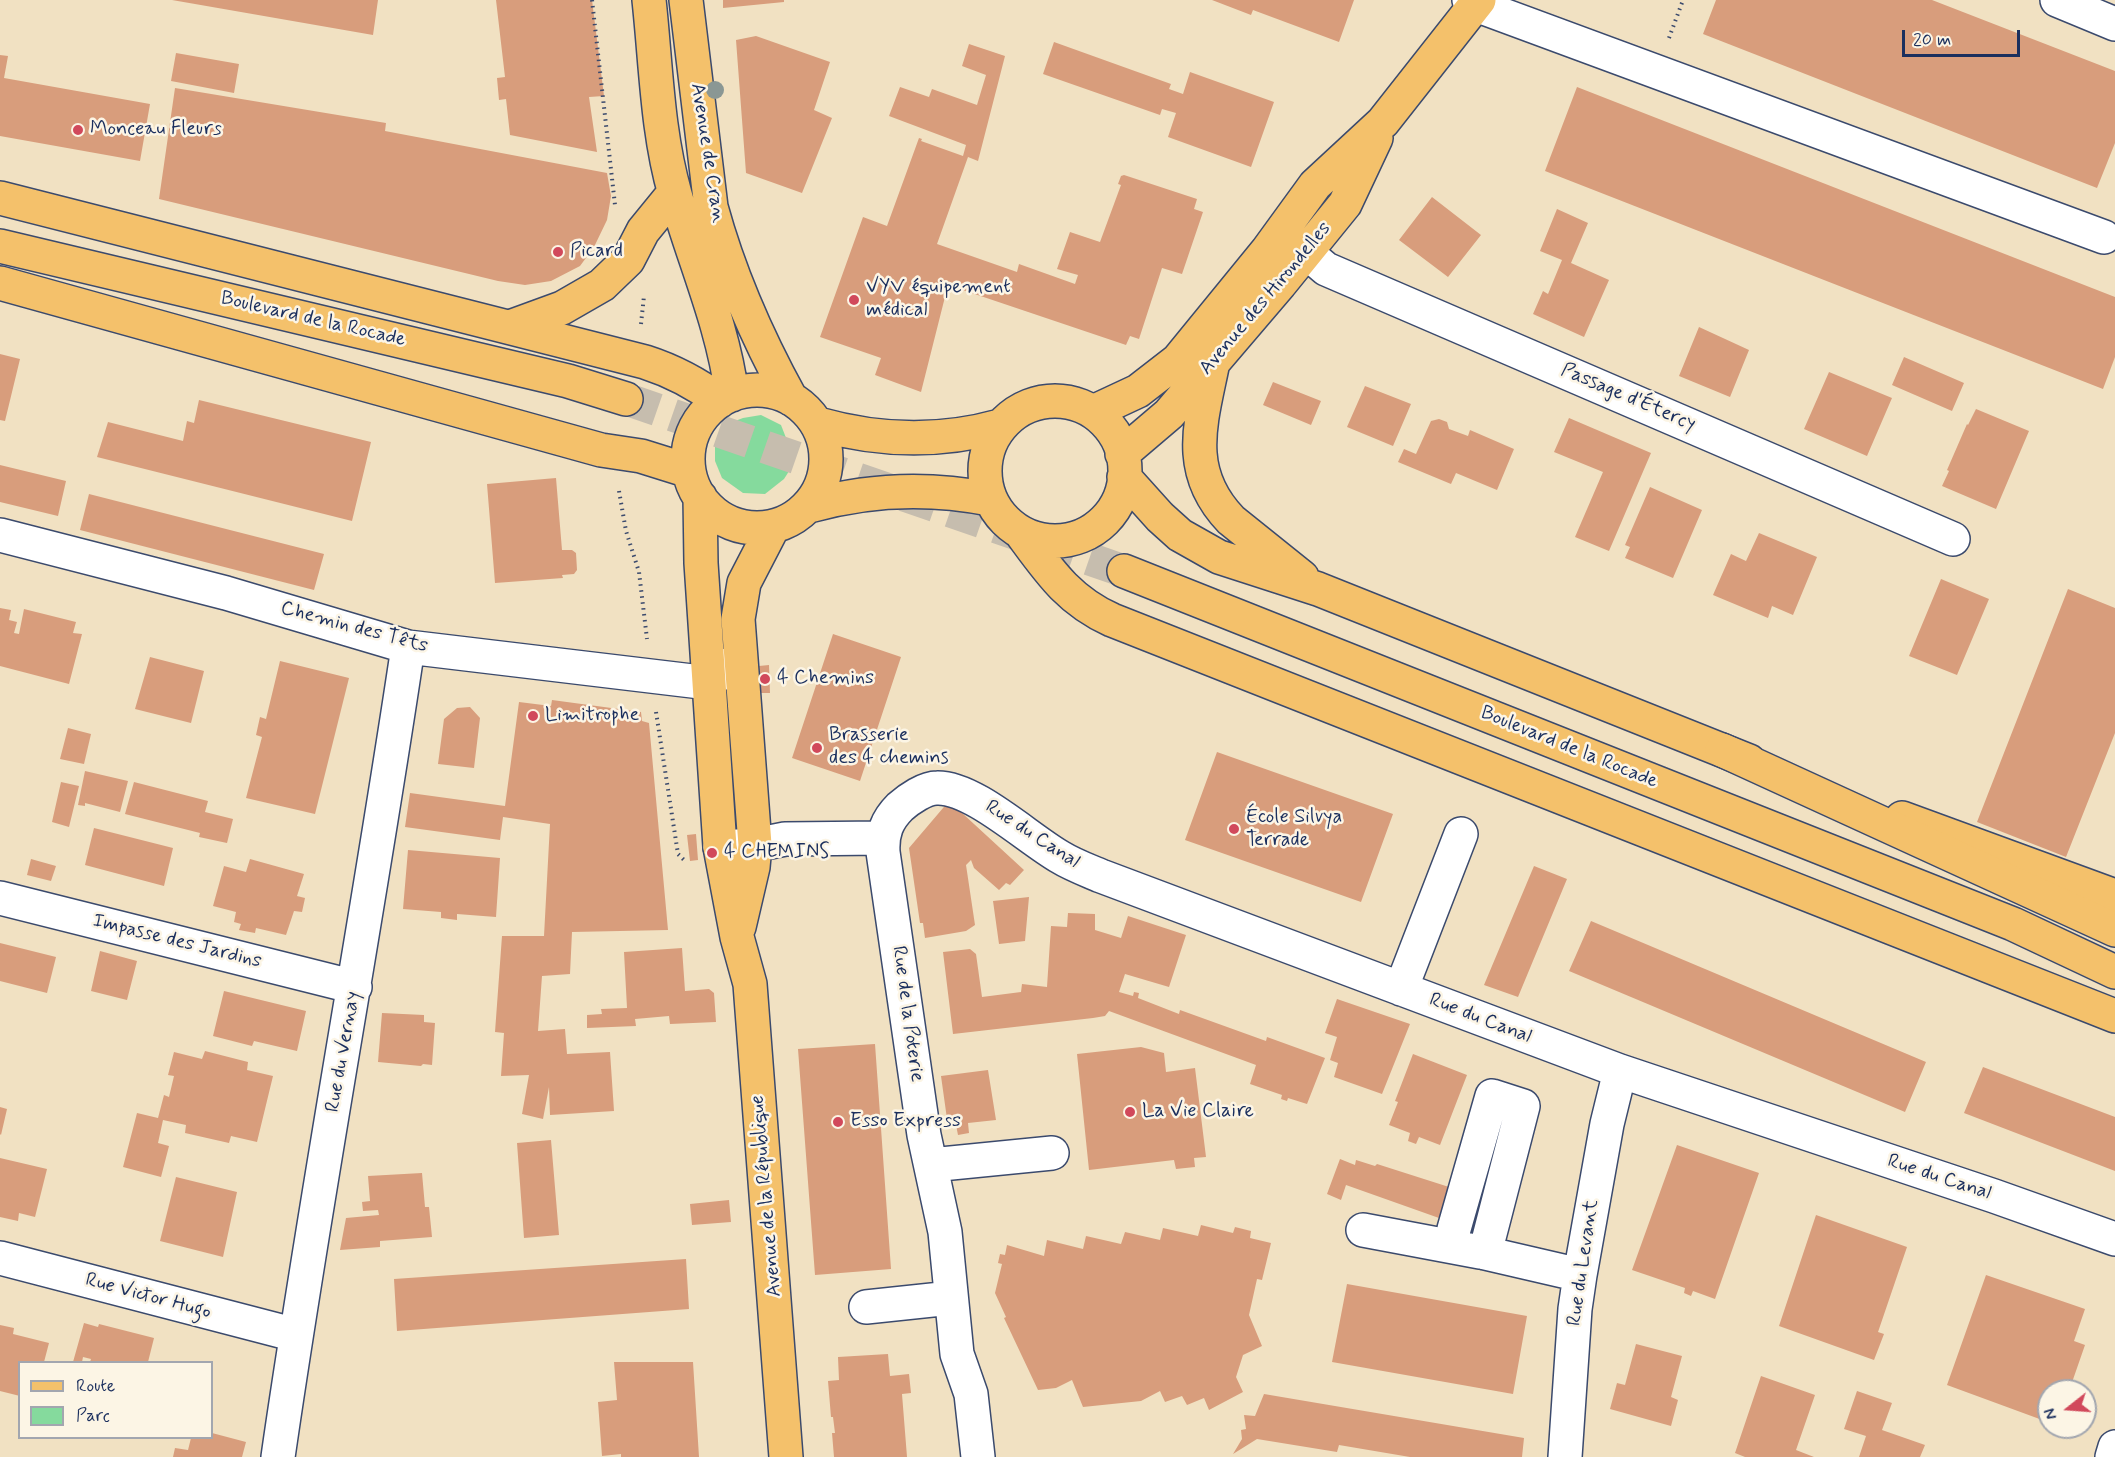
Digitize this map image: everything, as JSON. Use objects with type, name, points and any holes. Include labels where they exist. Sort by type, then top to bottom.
[{"type":"main road","name":"Avenue de Cran","points":[[649,0],[664,142],[674,193],[728,363],[726,398]]},
{"type":"main road","name":"Avenue de Cran","points":[[686,0],[711,207],[755,327],[791,399]]},
{"type":"main road","name":"Avenue des Hirondelles","points":[[1093,412],[1138,391],[1178,360],[1267,251],[1315,185],[1383,123],[1475,2]]},
{"type":"main road","name":"Avenue des Hirondelles","points":[[1123,466],[1212,365],[1345,204],[1383,123]]},
{"type":"main road","points":[[510,327],[562,308],[602,285],[628,260],[643,231],[674,193]]},
{"type":"main road","points":[[0,198],[665,368],[726,398]]},
{"type":"main road","name":"Boulevard de la Rocade","points":[[0,246],[552,377],[626,399]]},
{"type":"main road","points":[[0,283],[601,450],[641,456],[695,484],[719,517],[732,523],[759,529],[787,522],[809,506],[818,494],[826,466],[826,451],[818,424],[808,412],[791,399],[768,391],[744,391],[726,398],[701,419],[690,444],[695,484],[709,683]]},
{"type":"main road","points":[[1212,365],[1198,444],[1199,460],[1209,488],[1221,509],[1235,525],[1317,589]]},
{"type":"main road","points":[[1123,466],[1118,501],[1111,512],[1103,521],[1082,535],[1070,539],[1033,538],[1021,532],[1003,518],[990,499],[986,474],[990,444],[1000,426],[1023,408],[1037,403],[1067,402],[1093,412],[1112,431],[1123,466],[1160,518],[1192,544],[1230,562],[1317,589],[1722,750],[2115,896]]},
{"type":"main road","points":[[818,424],[867,435],[900,439],[950,437],[1000,426]]},
{"type":"main road","points":[[809,506],[862,495],[899,491],[954,493],[990,499]]},
{"type":"main road","points":[[740,654],[738,619],[744,583],[773,527]]},
{"type":"main road","points":[[1021,532],[1063,587],[1089,608],[1112,620],[2115,1016]]},
{"type":"main road","name":"Boulevard de la Rocade","points":[[1124,571],[2013,924],[2115,972]]},
{"type":"main road","name":"Avenue de la République","points":[[737,937],[753,867],[755,845],[740,654]]},
{"type":"main road","name":"Avenue de la République","points":[[709,683],[720,847],[737,937],[750,984],[786,1457]]},
{"type":"main road","points":[[1722,750],[2115,930]]},
{"type":"main road","name":"Boulevard de la Rocade","points":[[2013,924],[2115,951]]},
{"type":"street","points":[[2057,0],[2115,24]]},
{"type":"street","points":[[1475,2],[2104,237]]},
{"type":"street","name":"Passage d'Étercy","points":[[1306,252],[1326,268],[1953,538]]},
{"type":"street","name":"Chemin des Têts","points":[[0,535],[226,593],[408,647],[709,683]]},
{"type":"street","name":"Rue du Vernay","points":[[278,1457],[408,647]]},
{"type":"street","points":[[709,683],[740,654]]},
{"type":"street","name":"Rue du Canal","points":[[883,838],[886,825],[903,804],[935,788],[954,790],[977,801],[1059,857],[1080,867],[1620,1071],[1994,1196],[2115,1239]]},
{"type":"street","points":[[1401,989],[1461,834]]},
{"type":"street","points":[[720,847],[755,845],[785,839],[883,838]]},
{"type":"street","name":"Rue de la Poterie","points":[[883,838],[922,1124],[945,1232],[957,1354],[972,1394],[978,1457]]},
{"type":"street","name":"Impasse des Jardins","points":[[0,898],[355,987]]},
{"type":"street","name":"Rue du Levant","points":[[1565,1457],[1575,1309],[1607,1124],[1620,1071]]},
{"type":"street","points":[[1454,1229],[1492,1096],[1523,1106],[1485,1253]]},
{"type":"street","points":[[931,1166],[1052,1153]]},
{"type":"street","points":[[1363,1230],[1485,1253],[1580,1275]]},
{"type":"street","name":"Rue Victor Hugo","points":[[0,1258],[296,1335]]},
{"type":"street","points":[[866,1307],[951,1298]]},
{"type":"street","points":[[2112,1457],[2115,1447]]},
{"type":"green space","points":[[761,415],[781,425],[788,443],[791,468],[784,479],[765,494],[743,493],[722,478],[715,461],[715,444],[730,423]]},
{"type":"building","points":[[172,0],[378,0],[373,35]]},
{"type":"building","points":[[496,0],[592,0],[604,96],[589,97],[597,152],[510,135],[506,99],[499,100],[497,78],[505,77]]},
{"type":"building","points":[[723,0],[784,0],[784,2],[723,8]]},
{"type":"building","points":[[1212,0],[1354,0],[1339,42],[1253,10],[1251,15]]},
{"type":"building","points":[[1716,0],[1932,0],[2115,71],[2115,143],[2097,188],[1703,34]]},
{"type":"building","points":[[756,36],[830,62],[814,110],[832,118],[802,193],[746,173],[736,40]]},
{"type":"building","points":[[1054,42],[1171,84],[1169,89],[1183,94],[1190,72],[1274,102],[1251,167],[1168,137],[1176,113],[1162,109],[1160,115],[1043,74]]},
{"type":"building","points":[[969,44],[1005,56],[978,161],[968,157],[937,244],[1017,272],[1019,264],[1075,284],[1078,275],[1057,269],[1070,232],[1100,242],[1121,185],[1118,184],[1121,176],[1124,175],[1197,199],[1194,209],[1203,212],[1182,274],[1162,268],[1139,339],[1130,336],[1126,345],[948,285],[921,392],[875,375],[881,358],[820,337],[863,217],[887,226],[919,138],[922,139],[921,141],[963,156],[966,145],[889,116],[900,87],[929,97],[932,89],[977,105],[986,75],[962,66]]},
{"type":"building","points":[[176,53],[239,64],[234,93],[171,81]]},
{"type":"building","points":[[0,55],[8,56],[4,78],[150,104],[140,161],[0,136]]},
{"type":"building","points":[[1577,87],[2115,297],[2115,357],[2103,389],[1545,171]]},
{"type":"building","points":[[175,88],[386,123],[385,131],[607,173],[611,196],[607,220],[594,247],[580,266],[551,281],[525,285],[498,281],[159,199]]},
{"type":"building","points":[[1432,197],[1481,235],[1448,277],[1399,240]]},
{"type":"building","points":[[1557,209],[1588,223],[1571,263],[1609,280],[1584,337],[1533,314],[1543,291],[1548,294],[1562,260],[1540,251]]},
{"type":"building","points":[[1699,327],[1749,350],[1730,397],[1679,376]]},
{"type":"building","points":[[0,354],[20,359],[5,421],[0,420]]},
{"type":"building","points":[[1904,357],[1964,383],[1952,411],[1892,385]]},
{"type":"building","points":[[1829,372],[1892,398],[1867,456],[1804,429]]},
{"type":"building","points":[[1273,382],[1321,401],[1311,425],[1263,405]]},
{"type":"building","points":[[1365,386],[1411,404],[1393,446],[1347,427]]},
{"type":"building","points":[[199,400],[371,442],[352,521],[97,457],[108,422],[183,441],[187,421],[194,423]]},
{"type":"building","points":[[1976,409],[2029,431],[1996,509],[1942,486],[1967,424]]},
{"type":"building","points":[[1569,418],[1651,453],[1609,551],[1575,537],[1603,472],[1554,452]]},
{"type":"building","points":[[1439,419],[1447,422],[1449,429],[1468,436],[1470,430],[1514,449],[1497,490],[1456,473],[1451,484],[1398,462],[1404,449],[1416,454],[1431,421]]},
{"type":"building","points":[[0,465],[66,481],[58,516],[0,502]]},
{"type":"building","points":[[556,478],[562,550],[572,550],[576,553],[577,570],[574,574],[562,575],[563,578],[495,583],[487,484]]},
{"type":"building","points":[[1650,487],[1702,510],[1673,578],[1625,558],[1630,547],[1625,545]]},
{"type":"building","points":[[89,494],[324,554],[314,590],[80,530]]},
{"type":"building","points":[[1759,533],[1817,557],[1793,615],[1772,606],[1768,618],[1713,595],[1731,554],[1746,561]]},
{"type":"building","points":[[1941,579],[1989,599],[1957,675],[1909,656]]},
{"type":"building","points":[[2068,589],[2115,608],[2115,733],[2066,857],[1977,822]]},
{"type":"building","points":[[0,608],[11,610],[9,620],[17,622],[14,633],[19,634],[24,609],[76,622],[73,633],[82,634],[69,684],[0,666]]},
{"type":"building","points":[[833,634],[901,657],[860,781],[792,758]]},
{"type":"building","points":[[150,657],[204,671],[191,723],[135,709]]},
{"type":"building","points":[[280,661],[349,678],[315,814],[246,798],[262,737],[256,735],[260,717],[266,719]]},
{"type":"building","name":"4 Chemins","points":[[769,665],[770,693],[761,693],[759,666]]},
{"type":"building","points":[[552,700],[641,712],[642,721],[649,723],[668,930],[572,932],[570,974],[542,976],[538,1031],[565,1029],[567,1054],[610,1052],[614,1111],[550,1115],[549,1087],[543,1119],[522,1114],[529,1075],[501,1076],[504,1033],[495,1032],[502,936],[544,936],[550,824],[503,817],[500,840],[405,827],[410,793],[505,806],[519,702],[551,706]]},
{"type":"building","points":[[470,707],[480,718],[474,768],[438,764],[444,719],[457,708]]},
{"type":"building","points":[[68,728],[91,734],[84,764],[60,759]]},
{"type":"building","points":[[1217,752],[1393,814],[1361,902],[1185,840]]},
{"type":"building","points":[[85,771],[128,781],[120,812],[85,803],[85,806],[78,805]]},
{"type":"building","points":[[61,782],[79,786],[69,827],[52,822]]},
{"type":"building","points":[[134,782],[208,801],[205,812],[233,819],[227,843],[199,837],[200,833],[125,814]]},
{"type":"building","points":[[949,801],[1024,870],[1010,885],[1006,883],[999,890],[974,868],[971,860],[966,865],[975,925],[966,931],[925,938],[923,923],[920,923],[909,848]]},
{"type":"building","points":[[94,828],[173,848],[164,886],[85,865]]},
{"type":"building","name":"4 Chemins","points":[[696,834],[698,860],[690,861],[687,835]]},
{"type":"building","points":[[408,850],[500,858],[496,917],[457,914],[457,920],[441,918],[441,912],[403,909]]},
{"type":"building","points":[[31,859],[56,866],[51,881],[27,875]]},
{"type":"building","points":[[250,859],[304,874],[297,896],[305,898],[302,912],[294,911],[286,935],[256,928],[255,933],[239,930],[241,924],[234,922],[236,912],[213,906],[224,866],[246,872]]},
{"type":"building","points":[[1534,866],[1567,879],[1518,997],[1484,985]]},
{"type":"building","points":[[1029,897],[1025,941],[999,944],[993,901]]},
{"type":"building","points":[[1068,913],[1095,914],[1095,930],[1121,938],[1128,916],[1186,935],[1169,987],[1125,974],[1119,992],[1133,996],[1134,992],[1139,993],[1138,998],[1179,1014],[1180,1010],[1266,1041],[1267,1037],[1325,1058],[1307,1104],[1288,1098],[1287,1101],[1281,1099],[1282,1095],[1250,1084],[1256,1065],[1109,1011],[1105,1016],[1093,1018],[953,1034],[943,952],[970,949],[976,954],[982,997],[1021,992],[1022,984],[1047,987],[1051,926],[1067,927]]},
{"type":"building","points":[[1591,921],[1926,1062],[1905,1112],[1569,971]]},
{"type":"building","points":[[0,943],[56,957],[47,993],[0,981]]},
{"type":"building","points":[[682,948],[685,991],[709,989],[714,993],[716,1022],[670,1024],[669,1016],[635,1019],[636,1026],[587,1028],[587,1015],[602,1014],[601,1009],[627,1008],[624,952]]},
{"type":"building","points":[[100,951],[137,961],[127,1000],[91,991]]},
{"type":"building","points":[[224,991],[306,1011],[297,1051],[254,1041],[252,1046],[213,1036]]},
{"type":"building","points":[[1337,999],[1410,1024],[1382,1094],[1334,1077],[1338,1063],[1330,1060],[1337,1037],[1325,1033]]},
{"type":"building","points":[[382,1013],[424,1015],[424,1022],[435,1023],[432,1065],[378,1062]]},
{"type":"building","points":[[875,1044],[891,1269],[815,1275],[798,1049]]},
{"type":"building","points":[[1141,1047],[1164,1053],[1166,1072],[1195,1068],[1206,1157],[1194,1158],[1195,1167],[1176,1169],[1174,1160],[1089,1170],[1077,1054]]},
{"type":"building","points":[[205,1051],[248,1062],[247,1070],[273,1076],[257,1142],[231,1136],[229,1143],[185,1133],[186,1125],[163,1120],[158,1143],[169,1146],[161,1177],[123,1167],[137,1113],[158,1118],[164,1095],[169,1097],[174,1076],[168,1075],[174,1052],[202,1059]]},
{"type":"building","points":[[1413,1054],[1467,1075],[1440,1145],[1419,1137],[1416,1144],[1408,1141],[1410,1133],[1389,1125],[1398,1102],[1395,1101]]},
{"type":"building","points":[[1983,1067],[2115,1117],[2115,1171],[1964,1113]]},
{"type":"building","points":[[988,1070],[996,1120],[968,1123],[969,1133],[958,1135],[956,1125],[948,1126],[941,1076]]},
{"type":"building","points":[[0,1107],[7,1109],[1,1135],[0,1134]]},
{"type":"building","points":[[551,1140],[559,1235],[524,1238],[517,1143]]},
{"type":"building","points":[[1677,1145],[1759,1173],[1715,1299],[1693,1291],[1691,1296],[1684,1293],[1685,1288],[1632,1270]]},
{"type":"building","points":[[0,1158],[47,1169],[35,1217],[19,1213],[18,1221],[0,1217]]},
{"type":"building","points":[[1340,1159],[1355,1165],[1356,1160],[1375,1166],[1377,1164],[1449,1187],[1439,1218],[1346,1185],[1341,1200],[1327,1194]]},
{"type":"building","points":[[422,1173],[425,1207],[429,1207],[432,1237],[380,1241],[380,1247],[340,1250],[346,1218],[379,1215],[378,1210],[363,1211],[362,1202],[370,1201],[368,1176]]},
{"type":"building","points":[[176,1177],[237,1192],[223,1257],[160,1241]]},
{"type":"building","points":[[729,1200],[731,1222],[692,1225],[690,1204]]},
{"type":"building","points":[[1816,1215],[1907,1247],[1878,1332],[1884,1334],[1874,1360],[1779,1326]]},
{"type":"building","points":[[1201,1225],[1233,1233],[1235,1227],[1251,1231],[1250,1238],[1271,1243],[1262,1280],[1257,1279],[1249,1315],[1262,1346],[1243,1355],[1236,1377],[1243,1392],[1209,1410],[1204,1398],[1187,1405],[1182,1396],[1165,1402],[1160,1391],[1141,1401],[1083,1407],[1072,1380],[1056,1388],[1038,1390],[1004,1318],[1006,1317],[995,1293],[1002,1264],[998,1263],[1000,1254],[1005,1255],[1007,1245],[1044,1256],[1047,1240],[1083,1249],[1086,1236],[1121,1244],[1125,1232],[1160,1240],[1163,1228],[1198,1236]]},
{"type":"building","points":[[686,1259],[689,1309],[397,1331],[394,1279]]},
{"type":"building","points":[[1986,1275],[2085,1309],[2074,1341],[2085,1345],[2073,1379],[2037,1379],[2037,1418],[1947,1385]]},
{"type":"building","points":[[1347,1284],[1527,1316],[1513,1394],[1332,1362]]},
{"type":"building","points":[[84,1323],[98,1327],[99,1324],[154,1338],[148,1361],[90,1361],[91,1359],[83,1357],[82,1361],[73,1361]]},
{"type":"building","points":[[0,1325],[14,1328],[13,1334],[49,1343],[44,1361],[18,1361],[18,1396],[0,1391]]},
{"type":"building","points":[[1636,1344],[1682,1356],[1671,1397],[1678,1400],[1671,1426],[1610,1409],[1617,1383],[1625,1385]]},
{"type":"building","points":[[888,1354],[890,1376],[909,1374],[911,1393],[902,1394],[907,1457],[834,1457],[832,1433],[835,1433],[833,1417],[831,1417],[828,1381],[839,1380],[838,1357]]},
{"type":"building","points":[[614,1362],[693,1362],[699,1457],[621,1457],[621,1454],[602,1456],[598,1402],[617,1400]]},
{"type":"building","points":[[1761,1376],[1815,1395],[1796,1450],[1814,1457],[1745,1457],[1735,1453]]},
{"type":"building","points":[[1857,1391],[1892,1403],[1882,1430],[1925,1445],[1920,1457],[1859,1457],[1866,1436],[1844,1429]]},
{"type":"building","points":[[1264,1394],[1524,1438],[1522,1457],[1410,1457],[1339,1445],[1337,1452],[1257,1439],[1233,1454],[1242,1439],[1241,1430],[1246,1429],[1244,1415],[1255,1416]]},
{"type":"building","points":[[213,1433],[246,1442],[242,1457],[173,1457],[175,1448],[188,1450],[191,1439],[213,1439]]},
{"type":"tunnel","points":[[626,399],[1124,571]]},
{"type":"place","name":"Monceau Fleurs","points":[[78,130]]},
{"type":"place","name":"Picard","points":[[558,252]]},
{"type":"place","name":"VYV équipement médical","points":[[854,300]]},
{"type":"place","name":"4 Chemins","points":[[765,679]]},
{"type":"place","name":"Limitrophe","points":[[533,716]]},
{"type":"place","name":"Brasserie des 4 chemins","points":[[817,748]]},
{"type":"place","name":"École Silvya Terrade","points":[[1234,829]]},
{"type":"place","name":"4 CHEMINS","points":[[712,853]]},
{"type":"place","name":"La Vie Claire","points":[[1130,1112]]},
{"type":"place","name":"Esso Express","points":[[838,1122]]}]
